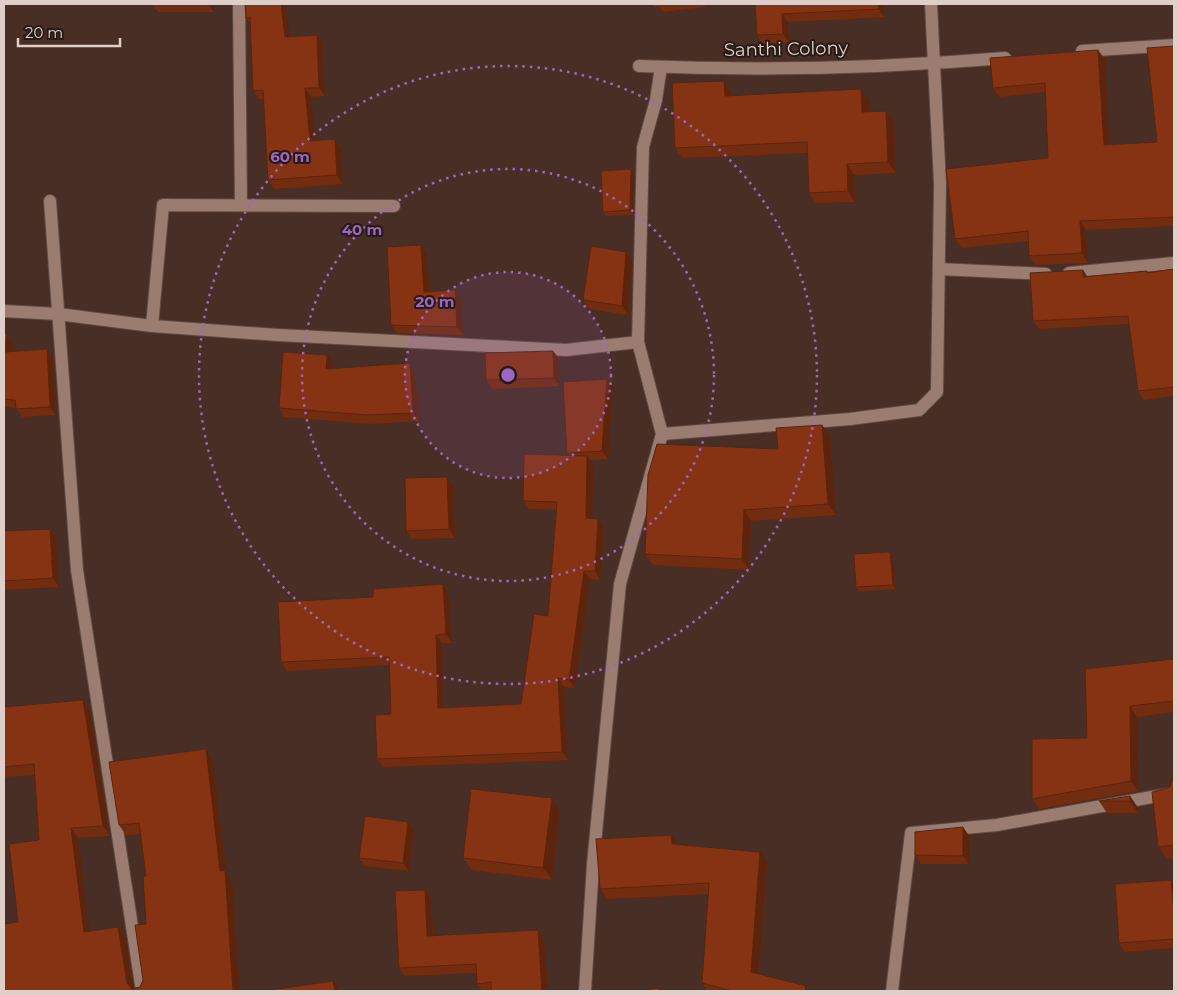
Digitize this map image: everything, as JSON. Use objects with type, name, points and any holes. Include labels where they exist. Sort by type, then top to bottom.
[{"type":"street","points":[[239,4],[241,205]]},
{"type":"street","points":[[662,434],[850,419],[919,410],[937,392],[940,184],[930,4]]},
{"type":"street","points":[[1069,52],[1174,45]]},
{"type":"street","name":"Santhi Colony","points":[[639,66],[747,69],[934,64],[1020,56]]},
{"type":"street","points":[[585,991],[593,864],[620,584],[662,434],[638,342],[643,147],[656,100],[661,67]]},
{"type":"street","points":[[50,202],[77,570],[142,991]]},
{"type":"street","points":[[152,326],[163,205],[394,206]]},
{"type":"street","points":[[939,269],[1051,274],[1174,263]]},
{"type":"street","points":[[4,311],[58,314],[152,326],[566,350],[638,342]]},
{"type":"street","points":[[892,991],[911,833],[997,826],[1174,793]]},
{"type":"building","points":[[245,4],[281,4],[285,37],[317,35],[319,88],[305,88],[310,141],[335,139],[337,175],[268,180],[263,90],[253,91],[250,17],[246,18]]},
{"type":"building","points":[[755,4],[878,4],[879,9],[782,14],[783,34],[757,35]]},
{"type":"building","points":[[1174,46],[1174,217],[1080,221],[1082,253],[1029,256],[1028,231],[955,239],[946,169],[1048,158],[1045,83],[993,88],[990,58],[1098,50],[1104,145],[1157,142],[1147,48]]},
{"type":"building","points":[[724,81],[725,96],[861,89],[862,112],[886,111],[888,162],[847,164],[848,191],[809,193],[807,142],[675,148],[672,83]]},
{"type":"building","points":[[631,169],[630,210],[603,212],[601,171]]},
{"type":"building","points":[[421,245],[424,292],[455,290],[457,327],[391,325],[387,247]]},
{"type":"building","points":[[591,246],[626,252],[622,306],[583,300]]},
{"type":"building","points":[[1174,269],[1174,387],[1138,391],[1128,316],[1033,321],[1030,273],[1083,270],[1083,277],[1147,271],[1147,273]]},
{"type":"building","points":[[4,334],[7,334],[5,352],[47,349],[50,407],[16,409],[15,400],[4,399]]},
{"type":"building","points":[[553,351],[554,378],[486,380],[485,353]]},
{"type":"building","points":[[283,352],[327,355],[326,369],[410,363],[413,413],[366,415],[279,408]]},
{"type":"building","points":[[607,379],[602,451],[567,453],[563,382]]},
{"type":"building","points":[[822,425],[828,504],[744,510],[742,559],[645,554],[648,475],[657,444],[778,449],[776,428]]},
{"type":"building","points":[[524,454],[587,456],[586,518],[598,519],[595,571],[584,571],[569,680],[558,678],[562,752],[377,759],[375,715],[391,714],[389,657],[281,662],[278,602],[373,597],[373,589],[443,584],[446,634],[436,635],[438,708],[521,704],[534,614],[548,616],[557,502],[523,501]]},
{"type":"building","points":[[447,477],[449,529],[406,531],[405,478]]},
{"type":"building","points":[[50,529],[53,578],[4,581],[4,531]]},
{"type":"building","points":[[890,552],[893,585],[856,587],[854,554]]},
{"type":"building","points":[[1174,659],[1174,701],[1130,706],[1131,781],[1032,799],[1032,739],[1087,738],[1085,669]]},
{"type":"building","points":[[83,700],[103,826],[71,828],[84,932],[118,927],[127,983],[132,989],[140,987],[143,980],[135,925],[146,924],[143,876],[146,876],[139,823],[119,825],[109,762],[206,749],[220,871],[225,870],[233,991],[4,991],[4,924],[18,922],[9,844],[39,840],[34,764],[4,767],[4,707]]},
{"type":"building","points":[[1173,778],[1174,845],[1158,847],[1152,792],[1170,787]]},
{"type":"building","points":[[471,789],[552,798],[543,868],[463,858]]},
{"type":"building","points":[[1130,796],[1130,801],[1099,801]]},
{"type":"building","points":[[365,816],[408,822],[403,863],[359,858]]},
{"type":"building","points":[[963,827],[963,856],[915,855],[915,832]]},
{"type":"building","points":[[671,835],[672,844],[760,852],[751,972],[806,986],[805,991],[732,991],[702,983],[709,883],[600,889],[596,839]]},
{"type":"building","points":[[1171,880],[1174,939],[1119,943],[1115,884]]},
{"type":"building","points":[[425,890],[427,936],[538,930],[542,991],[491,991],[491,982],[477,984],[476,964],[399,968],[395,891]]},
{"type":"building","points":[[333,981],[335,991],[263,991]]},
{"type":"building","points":[[658,988],[659,991],[634,991]]}]
